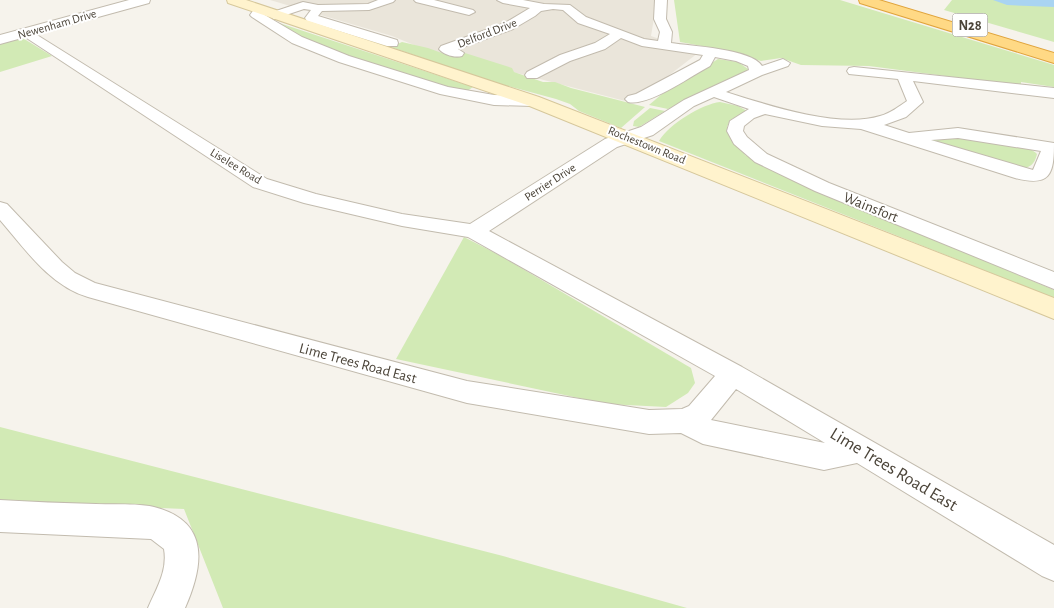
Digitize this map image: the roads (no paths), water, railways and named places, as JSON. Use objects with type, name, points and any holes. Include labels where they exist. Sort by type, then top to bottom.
[{"type":"highway","name":"N28","points":[[852,0],[1054,58]]},
{"type":"highway","name":"N28","points":[[865,0],[928,21]]},
{"type":"highway","name":"N28","points":[[887,0],[1054,50]]},
{"type":"main road","name":"Rochestown Road","points":[[233,0],[534,100],[1054,309]]},
{"type":"street","name":"Newenham Drive","points":[[0,40],[144,0]]},
{"type":"street","points":[[267,12],[299,2],[318,8],[369,7],[389,0]]},
{"type":"street","points":[[420,0],[441,2],[469,12]]},
{"type":"street","points":[[503,0],[544,7]]},
{"type":"street","points":[[661,0],[660,19],[666,32],[664,46]]},
{"type":"street","name":"Delford Drive","points":[[458,53],[446,49],[509,26],[531,14],[537,8],[568,4],[582,20],[619,34],[642,42],[739,57],[754,64],[757,72]]},
{"type":"street","points":[[318,8],[311,18],[392,43]]},
{"type":"street","name":"Liselee Road","points":[[25,33],[260,183],[311,199],[402,220],[474,231]]},
{"type":"street","points":[[532,75],[565,58],[600,46],[619,34]]},
{"type":"street","points":[[633,99],[640,98],[705,64],[712,52]]},
{"type":"street","name":"Perrier Drive","points":[[474,231],[611,143],[647,131],[689,103],[757,72],[783,63]]},
{"type":"street","points":[[854,71],[1054,93]]},
{"type":"street","points":[[866,125],[883,121],[907,110],[915,102],[904,76]]},
{"type":"street","points":[[712,92],[764,109],[814,120],[866,125],[907,138],[1021,174],[1035,176],[1041,174],[1053,148],[958,133],[934,133],[907,138]]},
{"type":"street","name":"Wainsfort","points":[[764,109],[748,115],[736,124],[735,131],[740,140],[761,158],[822,186],[1054,281]]},
{"type":"street","name":"Lime Trees Road East","points":[[0,208],[67,278],[88,289],[467,392],[649,422],[685,421]]},
{"type":"street","name":"Lime Trees Road East","points":[[474,231],[733,374],[1054,564]]},
{"type":"street","points":[[685,421],[699,414],[733,374]]},
{"type":"street","points":[[685,421],[703,431],[824,456],[860,449]]},
{"type":"street","points":[[0,516],[153,523],[173,534],[183,555],[177,586],[166,608]]},
{"type":"water","points":[[993,0],[1054,0],[1054,7],[1007,5]]}]
